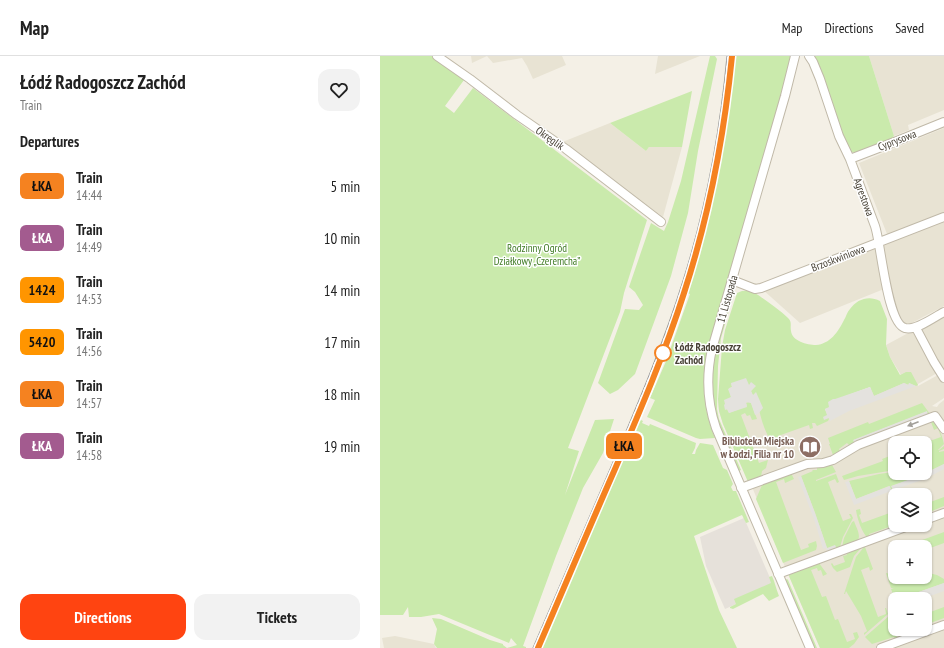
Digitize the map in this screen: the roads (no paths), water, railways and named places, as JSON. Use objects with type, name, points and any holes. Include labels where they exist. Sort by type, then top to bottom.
[{"type":"street","name":"Okręglik","points":[[437,56],[566,149],[661,222]]},
{"type":"street","name":"11 Listopada","points":[[795,56],[785,96],[710,358],[708,388],[713,421],[810,648]]},
{"type":"street","name":"Agrestowa","points":[[809,56],[820,79],[839,136],[850,158],[875,226],[881,264],[889,300],[895,317],[898,324],[903,328],[916,328]]},
{"type":"street","name":"Cyprysowa","points":[[850,158],[898,141],[944,122]]},
{"type":"street","name":"Brzoskwiniowa","points":[[732,280],[755,290],[944,217]]},
{"type":"street","points":[[944,312],[916,328],[944,378]]},
{"type":"street","points":[[741,488],[808,464],[823,463],[833,460],[858,445],[935,416],[944,429]]},
{"type":"street","points":[[932,517],[944,513]]},
{"type":"street","points":[[778,574],[892,532]]},
{"type":"street","points":[[881,648],[944,625]]},
{"type":"railway","points":[[534,648],[634,416],[677,304],[700,226],[712,170],[728,56]]},
{"type":"train","name":"ŁKA","points":[[538,648],[657,369],[685,292],[708,208],[720,148],[732,56]]},
{"type":"place","name":"Łódź Radogoszcz Zachód","points":[[663,353]]},
{"type":"place","name":"Biblioteka Miejska w Łodzi, Filia nr 10","points":[[810,447]]},
{"type":"park label","name":"Rodzinny Ogród Działkowy „Czeremcha”","points":[[537,254]]}]
